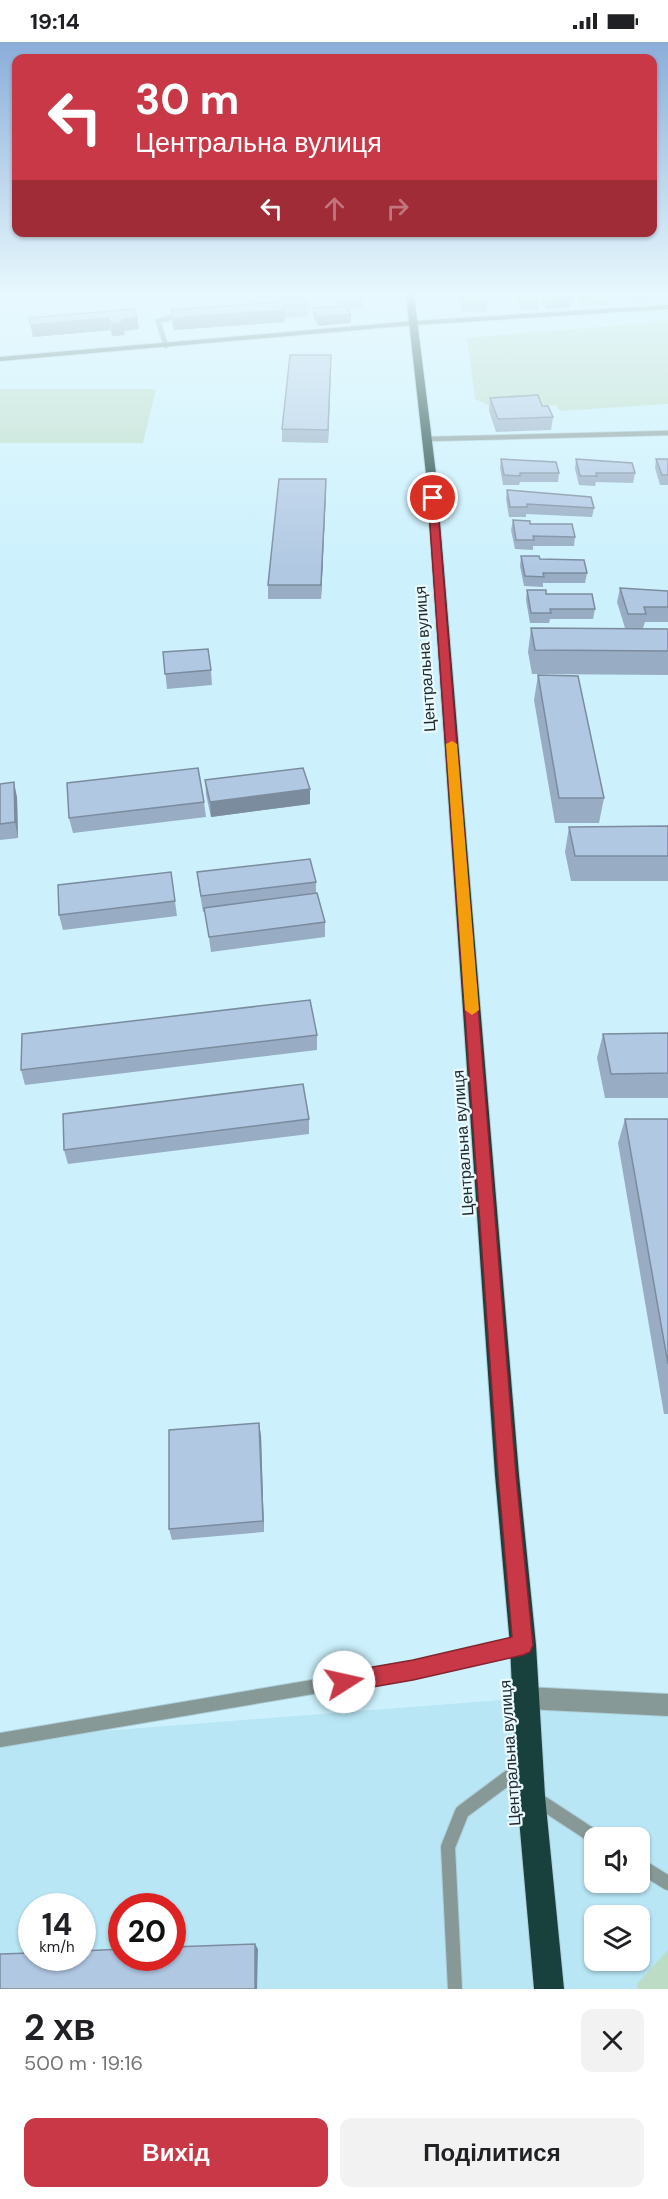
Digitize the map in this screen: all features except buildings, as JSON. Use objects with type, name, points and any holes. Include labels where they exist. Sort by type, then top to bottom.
[{"type":"highway","name":"Центральна вулиця","points":[[421,386],[507,1475],[523,1645],[531,1796],[549,1989]]},
{"type":"street","points":[[525,1698],[668,1705]]},
{"type":"lane","points":[[427,439],[668,433]]},
{"type":"lane","points":[[0,1740],[413,1670],[523,1645]]},
{"type":"lane","points":[[455,1989],[448,1847],[462,1812],[530,1762]]},
{"type":"lane","points":[[531,1796],[584,1830]]},
{"type":"lane","points":[[650,1872],[668,1883]]},
{"type":"shaded area","points":[[525,1698],[668,1705],[668,1989],[0,1989],[0,1739]]},
{"type":"green space","points":[[473,386],[668,386],[668,404],[560,411],[556,405],[494,408],[475,399]]},
{"type":"green space","points":[[0,389],[156,389],[143,443],[0,443]]},
{"type":"green space","points":[[668,1950],[668,1989],[638,1989],[637,1984]]},
{"type":"slow traffic","points":[[452,744],[472,1010]]},
{"type":"route","points":[[344,1682],[413,1670],[523,1645],[507,1475],[433,498]]}]
